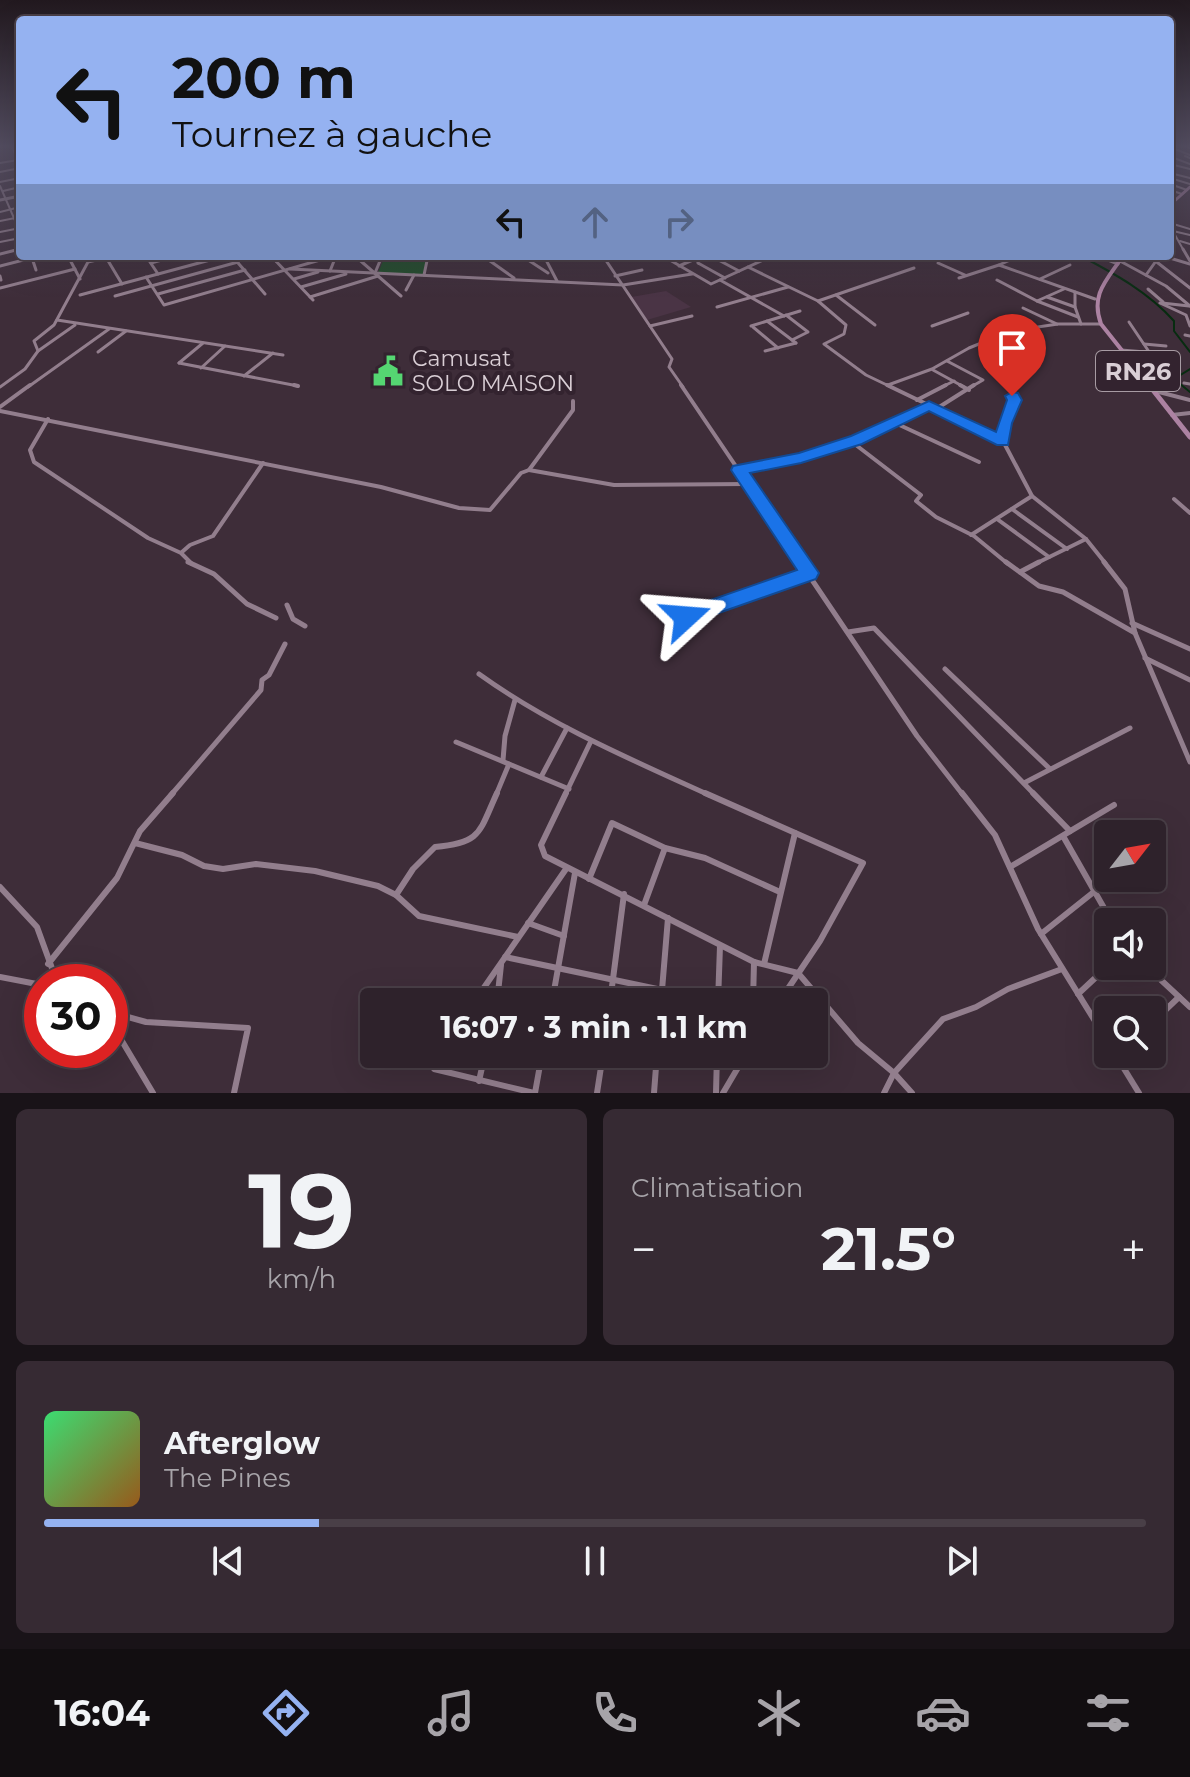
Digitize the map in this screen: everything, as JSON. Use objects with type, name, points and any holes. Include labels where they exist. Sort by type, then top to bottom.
[{"type":"main road","points":[[1095,299],[1121,260]]},
{"type":"main road","name":"RN26","points":[[1095,299],[1095,312],[1101,324],[1190,437]]},
{"type":"street","points":[[4,196],[16,222]]},
{"type":"street","points":[[0,200],[16,197]]},
{"type":"street","points":[[0,212],[16,208]]},
{"type":"street","points":[[0,221],[14,218]]},
{"type":"street","points":[[1188,229],[1190,223]]},
{"type":"street","points":[[1174,233],[1190,262]]},
{"type":"street","points":[[1178,241],[1190,244]]},
{"type":"street","points":[[0,266],[21,260]]},
{"type":"street","points":[[32,260],[36,270]]},
{"type":"street","points":[[70,260],[80,279]]},
{"type":"street","points":[[38,351],[34,341],[57,320],[88,262],[95,260]]},
{"type":"street","points":[[108,260],[122,284]]},
{"type":"street","points":[[149,260],[158,274]]},
{"type":"street","points":[[151,263],[162,260]]},
{"type":"street","points":[[80,295],[210,260]]},
{"type":"street","points":[[146,277],[164,305],[321,260]]},
{"type":"street","points":[[330,271],[334,260]]},
{"type":"street","points":[[359,260],[401,296]]},
{"type":"street","points":[[376,274],[381,260]]},
{"type":"street","points":[[424,275],[427,260]]},
{"type":"street","points":[[488,260],[516,279]]},
{"type":"street","points":[[528,260],[548,273]]},
{"type":"street","points":[[546,260],[557,281]]},
{"type":"street","points":[[605,260],[672,359],[669,367],[917,736],[995,835],[1041,934],[1094,1020]]},
{"type":"street","points":[[670,260],[711,284],[763,260]]},
{"type":"street","points":[[679,266],[693,260]]},
{"type":"street","points":[[718,260],[739,271]]},
{"type":"street","points":[[959,278],[1010,260]]},
{"type":"street","points":[[1124,260],[1166,286],[1190,306]]},
{"type":"street","points":[[276,261],[312,298],[376,274]]},
{"type":"street","points":[[1146,275],[1156,261],[1190,288]]},
{"type":"street","points":[[115,296],[238,262],[265,294]]},
{"type":"street","points":[[698,263],[808,332],[792,340]]},
{"type":"street","points":[[938,263],[965,275]]},
{"type":"street","points":[[999,265],[1095,299]]},
{"type":"street","points":[[1039,279],[1070,265]]},
{"type":"street","points":[[748,267],[818,301],[847,326],[845,333],[824,344],[866,375],[1003,441]]},
{"type":"street","points":[[818,301],[914,268]]},
{"type":"street","points":[[0,288],[75,269]]},
{"type":"street","points":[[158,295],[245,270]]},
{"type":"street","points":[[287,270],[623,285],[692,274]]},
{"type":"street","points":[[294,279],[324,270]]},
{"type":"street","points":[[615,276],[642,270]]},
{"type":"street","points":[[301,287],[352,272]]},
{"type":"street","points":[[406,290],[414,275]]},
{"type":"street","points":[[997,280],[1037,301],[1078,317]]},
{"type":"street","points":[[717,307],[788,287]]},
{"type":"street","points":[[1037,301],[1065,288]]},
{"type":"street","points":[[1148,289],[1165,303]]},
{"type":"street","points":[[1075,292],[1075,307],[1081,324]]},
{"type":"street","points":[[836,295],[875,325]]},
{"type":"street","points":[[1047,297],[1075,307]]},
{"type":"street","points":[[1190,306],[1160,303],[1188,316],[1190,326]]},
{"type":"street","points":[[1023,308],[1058,324]]},
{"type":"street","points":[[778,348],[751,326],[800,311]]},
{"type":"street","points":[[932,326],[968,313]]},
{"type":"street","points":[[650,326],[692,316]]},
{"type":"street","points":[[57,320],[283,355]]},
{"type":"street","points":[[765,351],[796,343],[767,321]]},
{"type":"street","points":[[1129,322],[1166,377]]},
{"type":"street","points":[[0,387],[25,369],[38,351],[77,324]]},
{"type":"street","points":[[887,385],[932,369],[1011,331],[1058,324],[1101,324]]},
{"type":"street","points":[[0,409],[109,329]]},
{"type":"street","points":[[98,352],[126,331]]},
{"type":"street","points":[[203,343],[179,363],[298,386]]},
{"type":"street","points":[[1144,344],[1166,346]]},
{"type":"street","points":[[201,368],[225,346]]},
{"type":"street","points":[[1121,350],[1170,354]]},
{"type":"street","points":[[244,376],[273,353]]},
{"type":"street","points":[[936,409],[983,380],[947,361]]},
{"type":"street","points":[[932,369],[969,390]]},
{"type":"street","points":[[917,400],[954,381]]},
{"type":"street","points":[[1184,383],[1190,384]]},
{"type":"street","points":[[1153,390],[1190,400]]},
{"type":"street","points":[[1012,396],[1014,400],[1005,423],[1003,441],[1032,496],[1086,539],[1125,589],[1135,633],[1190,762]]},
{"type":"street","points":[[0,409],[472,509],[490,510],[521,473],[529,470],[545,451],[558,426],[573,410],[573,401]]},
{"type":"street","points":[[739,470],[852,442],[929,405]]},
{"type":"street","points":[[1172,415],[1190,413]]},
{"type":"street","points":[[48,419],[30,450],[34,462],[148,538],[181,553],[187,562],[214,574],[247,604],[276,618]]},
{"type":"street","points":[[893,422],[979,462]]},
{"type":"street","points":[[852,442],[921,495],[916,501],[922,509],[943,524],[971,535],[1050,592],[1063,592],[1135,633]]},
{"type":"street","points":[[182,552],[190,545],[213,536],[263,463]]},
{"type":"street","points":[[529,470],[614,485],[749,484]]},
{"type":"street","points":[[971,535],[1032,496]]},
{"type":"street","points":[[1174,499],[1190,513]]},
{"type":"street","points":[[1012,509],[1067,549]]},
{"type":"street","points":[[996,519],[1049,557]]},
{"type":"street","points":[[1020,572],[1086,539]]},
{"type":"street","points":[[686,617],[809,573]]},
{"type":"street","points":[[287,605],[293,619],[305,626]]},
{"type":"street","points":[[1132,623],[1190,649]]},
{"type":"street","points":[[848,632],[874,628],[1070,831]]},
{"type":"street","points":[[48,964],[117,878],[147,822],[261,690],[262,680],[269,675],[285,644]]},
{"type":"street","points":[[1145,658],[1190,680]]},
{"type":"street","points":[[945,669],[1050,769]]},
{"type":"street","points":[[479,674],[515,700],[591,741],[863,863],[820,941],[788,988]]},
{"type":"street","points":[[396,895],[413,869],[435,847],[459,845],[478,835],[506,762],[505,736],[515,700]]},
{"type":"street","points":[[541,777],[567,728]]},
{"type":"street","points":[[1024,783],[1130,728]]},
{"type":"street","points":[[591,741],[541,845],[545,856],[754,962],[798,973],[858,1043],[894,1073],[912,1093]]},
{"type":"street","points":[[456,742],[569,789]]},
{"type":"street","points":[[1010,867],[1114,805]]},
{"type":"street","points":[[589,879],[612,823],[665,848],[691,852],[780,892]]},
{"type":"street","points":[[764,964],[795,833]]},
{"type":"street","points":[[1063,836],[1094,889]]},
{"type":"street","points":[[135,843],[182,855],[204,866],[223,869],[256,864],[315,871],[378,886],[396,895],[419,916],[518,937]]},
{"type":"street","points":[[644,905],[665,848]]},
{"type":"street","points":[[484,988],[566,869]]},
{"type":"street","points":[[555,988],[575,873]]},
{"type":"street","points":[[0,887],[37,927],[48,964]]},
{"type":"street","points":[[1041,934],[1094,892]]},
{"type":"street","points":[[612,988],[624,894]]},
{"type":"street","points":[[662,988],[668,918]]},
{"type":"street","points":[[528,923],[564,936]]},
{"type":"street","points":[[718,988],[720,946]]},
{"type":"street","points":[[503,960],[651,988]]},
{"type":"street","points":[[499,988],[503,960]]},
{"type":"street","points":[[753,988],[754,962]]},
{"type":"street","points":[[884,1093],[894,1073],[943,1019],[1062,969]]},
{"type":"street","points":[[0,977],[24,982]]},
{"type":"street","points":[[1078,994],[1094,979]]},
{"type":"street","points":[[1161,980],[1190,1007]]},
{"type":"street","points":[[1166,1010],[1179,997]]},
{"type":"street","points":[[128,1017],[146,1022],[248,1028],[242,1053],[242,1077],[234,1093]]},
{"type":"street","points":[[128,1051],[153,1093]]},
{"type":"street","points":[[434,1068],[534,1093],[539,1068]]},
{"type":"street","points":[[479,1081],[482,1068]]},
{"type":"street","points":[[597,1093],[601,1068]]},
{"type":"street","points":[[654,1093],[656,1068]]},
{"type":"street","points":[[716,1093],[717,1068]]},
{"type":"street","points":[[723,1093],[738,1068]]},
{"type":"street","points":[[1125,1068],[1139,1093]]},
{"type":"shaded area","points":[[666,291],[691,307],[647,320],[631,297]]},
{"type":"green space","points":[[383,260],[426,260],[423,275],[378,273]]},
{"type":"waterway","points":[[1088,260],[1153,301],[1174,321],[1174,331],[1190,352]]},
{"type":"waterway","points":[[1190,369],[1174,379],[1190,392]]},
{"type":"place","name":"Camusat SOLO MAISON","points":[[388,371]]},
{"type":"route","points":[[686,617],[809,573],[739,470],[801,457],[857,440],[929,405],[1003,441],[1005,423],[1014,400],[1012,396]]}]
